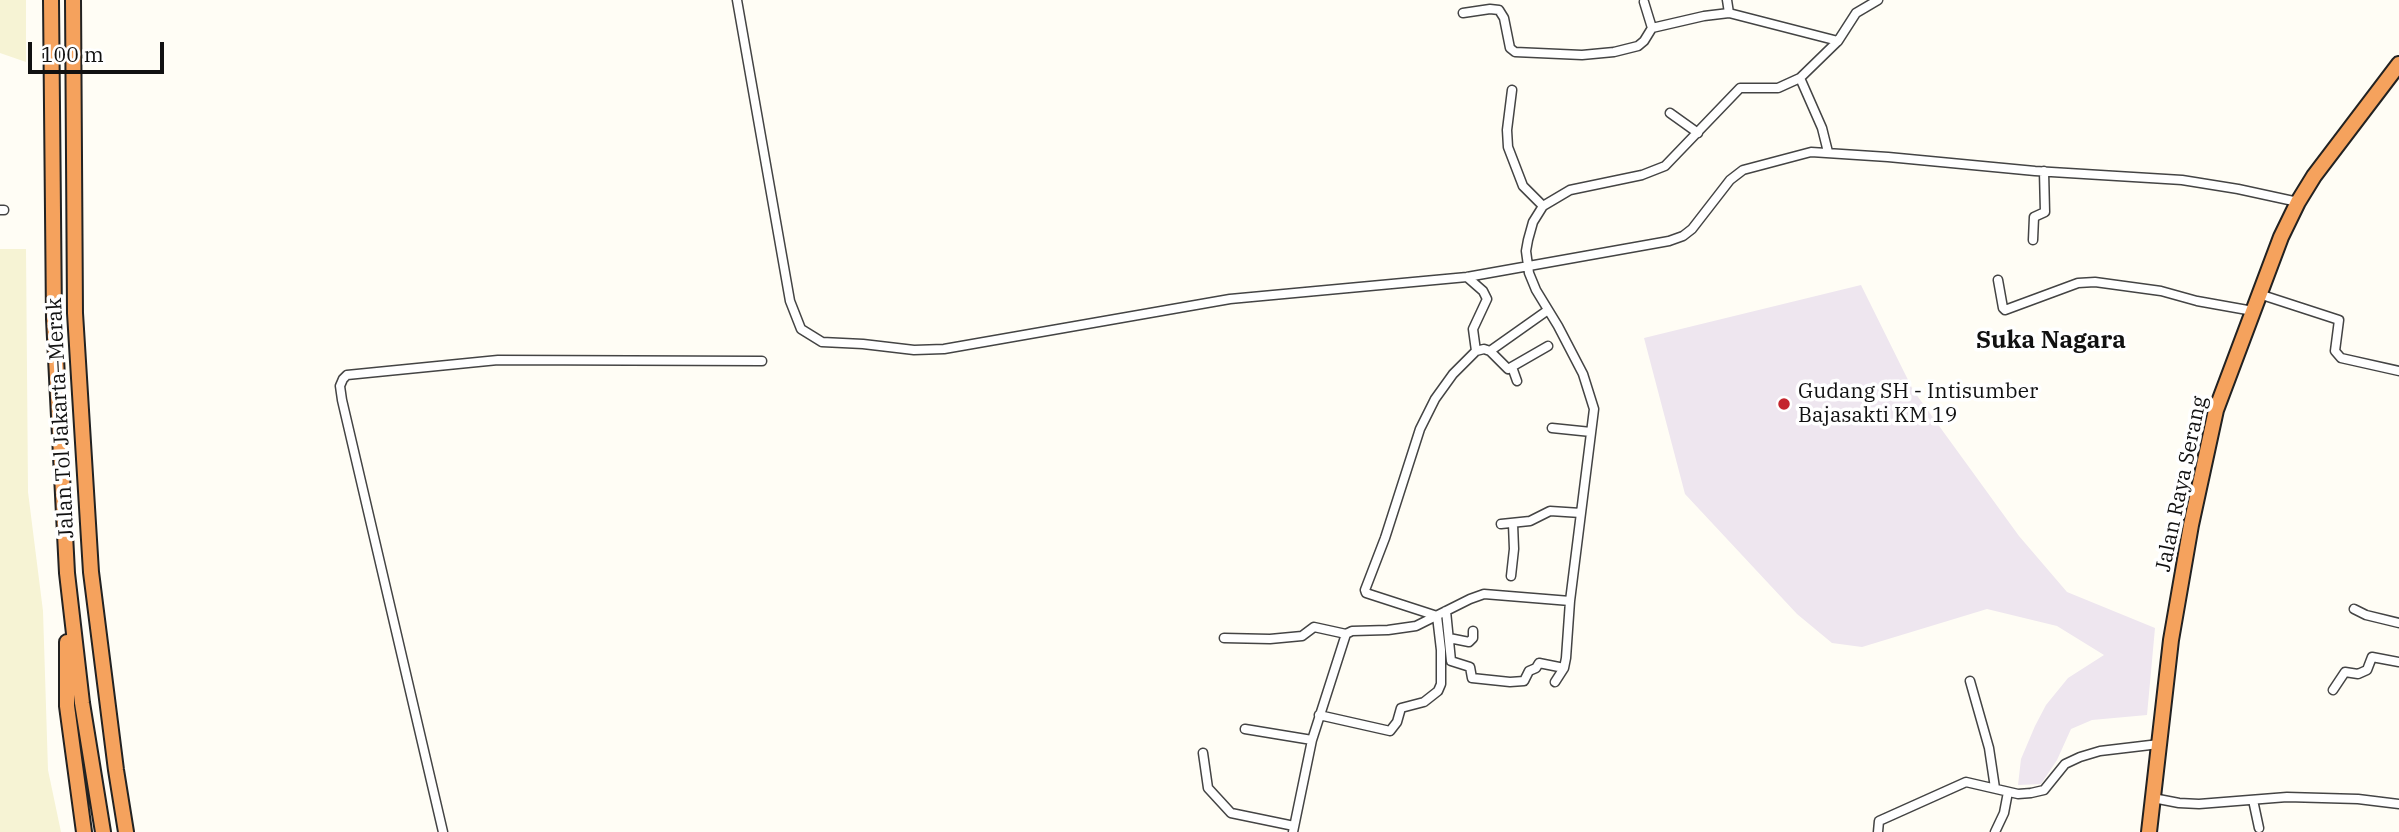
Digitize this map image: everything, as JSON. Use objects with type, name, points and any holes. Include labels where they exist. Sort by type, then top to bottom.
[{"type":"highway","name":"Jalan Tol Jakarta–Merak","points":[[51,0],[54,319],[67,573],[82,703],[103,832]]},
{"type":"highway","name":"Jalan Tol Jakarta–Merak","points":[[73,0],[75,313],[91,572],[116,770],[127,832]]},
{"type":"highway","name":"Jalan Raya Serang","points":[[2149,832],[2171,640],[2191,525],[2216,410],[2259,294],[2298,202],[2314,176],[2399,64]]},
{"type":"highway","points":[[67,573],[67,706],[84,832]]},
{"type":"highway","points":[[116,770],[135,832]]},
{"type":"street","points":[[737,0],[790,301],[801,329],[822,342],[914,350],[944,349],[1230,299],[1467,277],[1676,239],[1692,229],[1730,180],[1743,170],[1796,155],[1828,152],[2182,180],[2298,202]]},
{"type":"street","points":[[1727,0],[1729,13]]},
{"type":"street","points":[[1555,682],[1564,668],[1594,409],[1589,387],[1536,290],[1528,267],[1528,240],[1533,222],[1543,206],[1555,197],[1578,188],[1660,169],[1740,88],[1778,88],[1800,78],[1838,41],[1856,13],[1878,0]]},
{"type":"street","points":[[1644,2],[1653,28]]},
{"type":"street","points":[[1463,13],[1499,10],[1504,18],[1510,48],[1515,52],[1547,55],[1582,55],[1625,49],[1642,44],[1653,28],[1729,13],[1838,41]]},
{"type":"street","points":[[1800,78],[1822,128],[1828,152]]},
{"type":"street","points":[[1512,90],[1507,130],[1508,147],[1523,186],[1543,206]]},
{"type":"street","points":[[1670,113],[1698,133]]},
{"type":"street","points":[[2034,240],[2034,217],[2045,212],[2044,171]]},
{"type":"street","points":[[1467,277],[1488,299],[1473,329],[1476,351]]},
{"type":"street","points":[[1998,279],[2005,310],[2078,283],[2095,282],[2161,291],[2197,301],[2253,311]]},
{"type":"street","points":[[2259,294],[2339,320],[2335,351],[2340,358],[2399,371]]},
{"type":"street","points":[[1490,351],[1548,310]]},
{"type":"street","points":[[1437,616],[1366,593],[1365,590],[1420,429],[1435,399],[1453,373],[1476,351],[1490,351],[1507,369],[1548,346]]},
{"type":"street","points":[[443,832],[342,400],[340,386],[343,379],[347,375],[498,360],[762,361]]},
{"type":"street","points":[[1512,368],[1517,382]]},
{"type":"street","points":[[1552,428],[1591,432]]},
{"type":"street","points":[[1501,524],[1530,521],[1550,511],[1581,513]]},
{"type":"street","points":[[1511,576],[1513,524]]},
{"type":"street","points":[[1224,638],[1270,639],[1302,636],[1315,626],[1346,634],[1352,631],[1407,628],[1484,594],[1570,601]]},
{"type":"street","points":[[2354,609],[2366,615],[2399,623]]},
{"type":"street","points":[[1446,611],[1451,661],[1470,667],[1474,678],[1524,681],[1529,671],[1539,663],[1564,668]]},
{"type":"street","points":[[1319,715],[1390,731],[1397,722],[1401,708],[1432,698],[1441,684],[1437,616]]},
{"type":"street","points":[[1449,638],[1469,642],[1473,638],[1473,631]]},
{"type":"street","points":[[1203,753],[1208,788],[1231,813],[1293,829],[1312,740],[1346,634]]},
{"type":"street","points":[[2333,690],[2345,672],[2358,674],[2367,670],[2372,657],[2399,662]]},
{"type":"street","points":[[1970,681],[1987,740],[1995,789]]},
{"type":"street","points":[[1245,729],[1312,740]]},
{"type":"street","points":[[1878,832],[1879,821],[1966,782],[2008,792],[2031,793],[2044,790],[2065,764],[2080,757],[2100,751],[2159,744]]},
{"type":"street","points":[[1995,832],[2004,813],[2008,792]]},
{"type":"street","points":[[2153,798],[2189,804],[2287,797],[2358,799],[2399,804]]},
{"type":"street","points":[[2253,800],[2259,828]]},
{"type":"shaded area","points":[[0,0],[26,0],[26,62],[0,53]]},
{"type":"shaded area","points":[[0,249],[26,249],[28,492],[43,611],[48,770],[61,832],[0,832]]},
{"type":"shaded area","points":[[1861,285],[1913,390],[2019,536],[2067,592],[2155,628],[2147,715],[2092,720],[2071,729],[2057,760],[2041,784],[2018,785],[2021,759],[2035,726],[2046,705],[2068,678],[2104,655],[2057,626],[1987,609],[1862,647],[1832,643],[1797,614],[1685,494],[1644,338]]},
{"type":"place","name":"Gudang SH - Intisumber Bajasakti KM 19","points":[[1784,404]]},
{"type":"district","name":"Suka Nagara","points":[[2051,341]]}]
